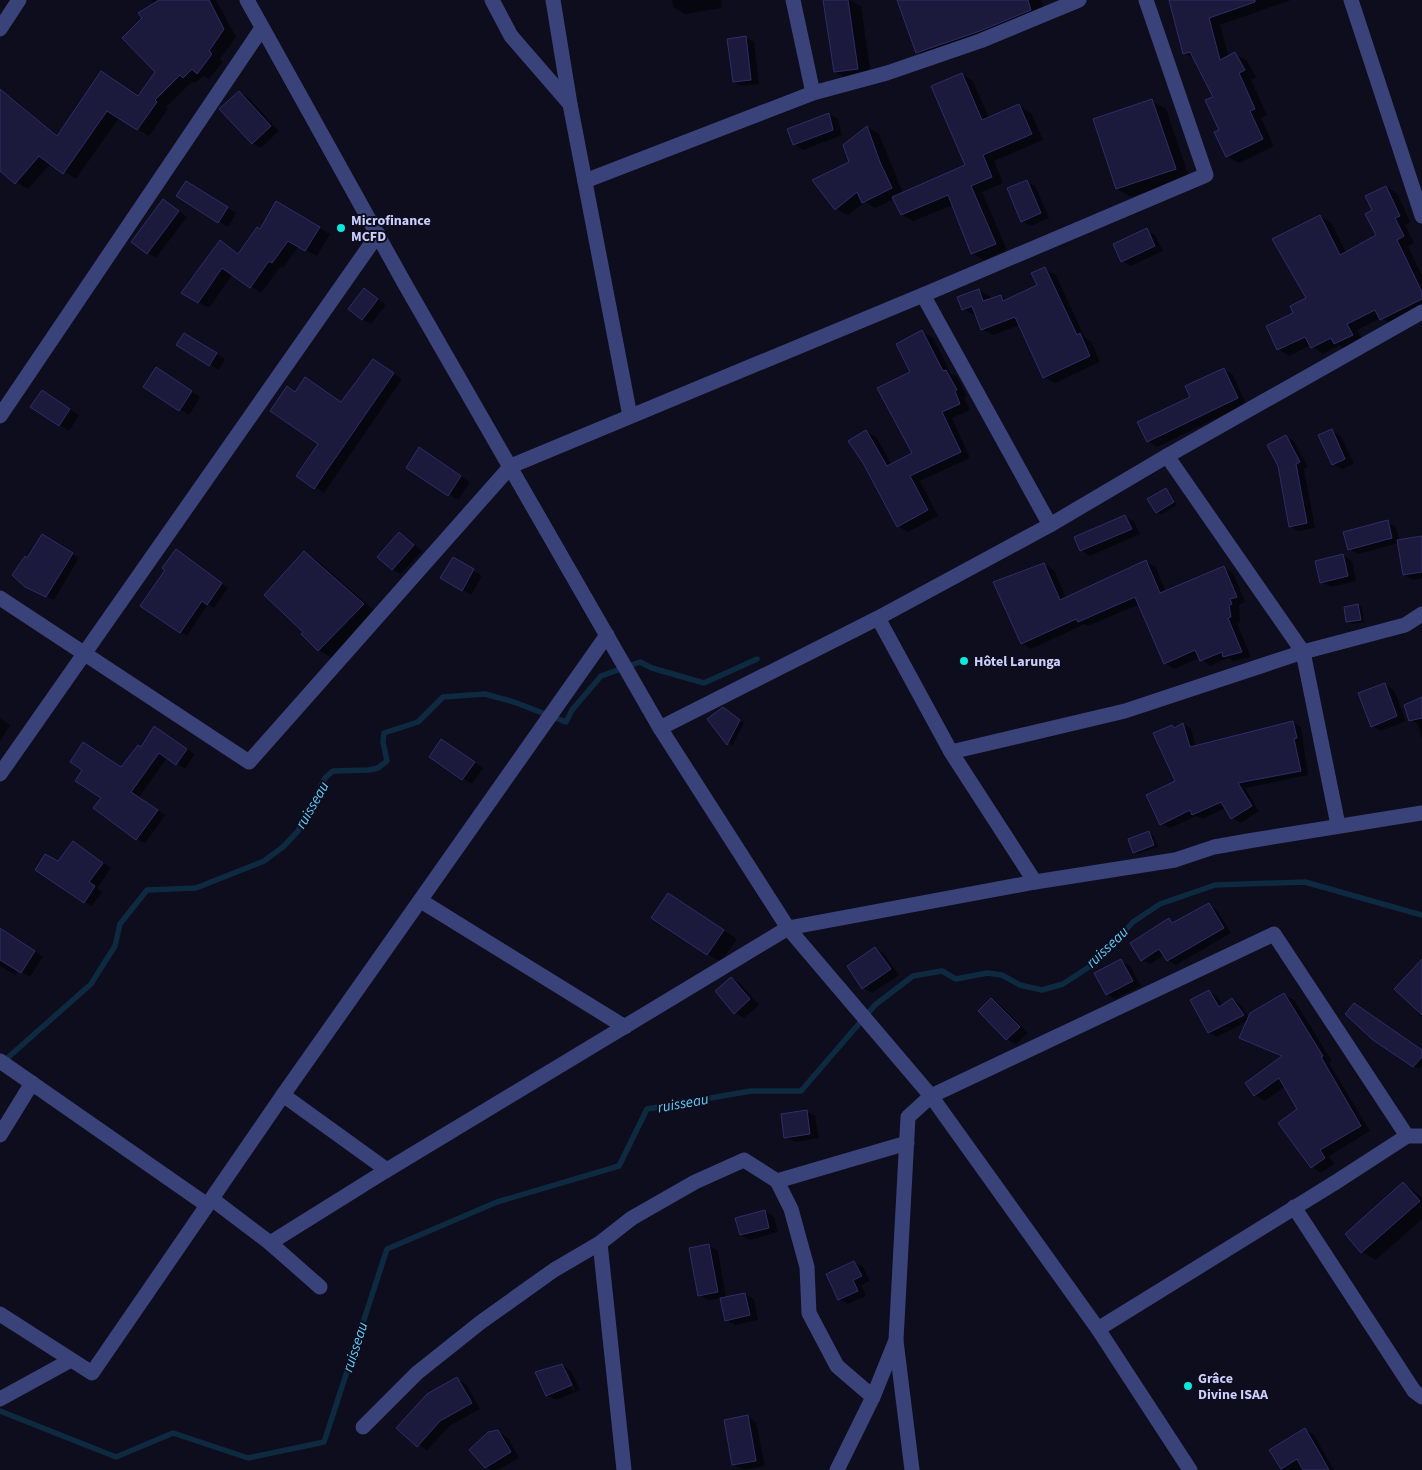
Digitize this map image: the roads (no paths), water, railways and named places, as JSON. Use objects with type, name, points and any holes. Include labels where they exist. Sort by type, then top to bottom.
[{"type":"street","points":[[0,29],[19,0]]},
{"type":"street","points":[[246,0],[660,728],[788,928],[844,995],[882,1036],[931,1096],[1098,1329],[1190,1470]]},
{"type":"street","points":[[492,0],[511,36],[570,104]]},
{"type":"street","points":[[553,0],[570,104],[630,416]]},
{"type":"street","points":[[793,0],[813,93]]},
{"type":"street","points":[[585,181],[813,93],[887,73],[980,41],[1079,0]]},
{"type":"street","points":[[0,598],[249,762],[511,466],[1206,175],[1146,0]]},
{"type":"street","points":[[1351,0],[1422,216]]},
{"type":"street","points":[[0,416],[262,28]]},
{"type":"street","points":[[0,774],[378,234]]},
{"type":"street","points":[[923,295],[1050,526]]},
{"type":"street","points":[[660,728],[878,618],[1050,526],[1167,456],[1422,312]]},
{"type":"street","points":[[1167,456],[1302,652],[1338,825]]},
{"type":"street","points":[[951,752],[1126,711],[1302,652],[1404,625],[1422,614]]},
{"type":"street","points":[[878,618],[951,752],[1035,882]]},
{"type":"street","points":[[0,1314],[92,1373],[283,1095],[607,636]]},
{"type":"street","points":[[270,1243],[387,1170],[788,928],[1035,882],[1175,860],[1214,847],[1338,825],[1422,814]]},
{"type":"street","points":[[421,901],[625,1027]]},
{"type":"street","points":[[912,1470],[896,1340],[908,1117],[931,1096],[1274,934],[1414,1136],[1294,1207],[1098,1329]]},
{"type":"street","points":[[5,1064],[270,1243],[320,1287]]},
{"type":"street","points":[[0,1135],[32,1083]]},
{"type":"street","points":[[283,1095],[387,1170]]},
{"type":"street","points":[[777,1181],[907,1143]]},
{"type":"street","points":[[363,1427],[417,1374],[481,1322],[554,1270],[600,1243],[632,1218],[695,1182],[744,1160],[777,1181],[791,1209],[807,1267],[809,1313],[837,1366],[873,1397]]},
{"type":"street","points":[[1294,1207],[1414,1391],[1422,1397]]},
{"type":"street","points":[[600,1243],[624,1470]]},
{"type":"street","points":[[837,1470],[873,1397],[896,1340]]},
{"type":"street","points":[[0,1399],[71,1360]]},
{"type":"waterway","name":"ruisseau","points":[[4,1061],[91,984],[115,946],[120,924],[147,890],[196,888],[264,861],[283,847],[298,831],[325,778],[333,771],[378,768],[387,761],[383,742],[384,733],[418,722],[443,697],[485,694],[514,702],[566,722],[572,710],[601,676],[640,662],[652,668],[704,683],[757,659]]},
{"type":"waterway","name":"ruisseau","points":[[0,1411],[116,1457],[173,1433],[248,1458],[324,1442],[387,1249],[497,1202],[619,1166],[647,1109],[751,1091],[801,1091],[875,1005],[913,976],[942,971],[956,979],[987,973],[1002,975],[1020,985],[1042,990],[1063,984],[1098,961],[1133,922],[1160,904],[1215,885],[1305,882],[1422,915]]},
{"type":"place","name":"Microfinance MCFD","points":[[341,228]]},
{"type":"place","name":"Hôtel Larunga","points":[[964,661]]},
{"type":"place","name":"Grâce Divine ISAA","points":[[1188,1386]]}]
